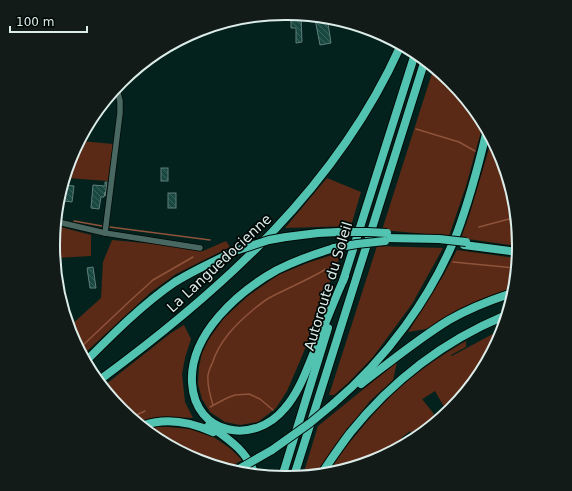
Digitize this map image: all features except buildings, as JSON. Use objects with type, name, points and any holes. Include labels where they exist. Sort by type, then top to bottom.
[{"type":"highway","name":"La Languedocienne","points":[[103,377],[203,299],[255,251],[281,224],[346,143],[385,79],[399,50]]},
{"type":"highway","name":"Autoroute du Soleil","points":[[284,471],[413,59]]},
{"type":"highway","name":"Autoroute du Soleil","points":[[296,471],[423,67]]},
{"type":"highway","points":[[333,404],[358,381],[391,343],[413,314],[434,280],[457,233],[474,180],[485,140]]},
{"type":"highway","points":[[90,357],[126,322],[165,290],[202,267],[235,251],[269,240],[318,233],[368,232],[386,238]]},
{"type":"highway","points":[[345,276],[300,385],[280,414],[261,427],[244,431],[228,430],[217,425],[208,418],[199,408],[193,390],[192,379],[193,367],[202,340],[220,315],[234,300],[261,280],[278,270],[317,253],[362,240],[386,238],[436,240],[512,248]]},
{"type":"highway","points":[[465,243],[512,251]]},
{"type":"highway","points":[[252,468],[244,453],[225,436],[210,426],[193,405],[189,394],[188,383],[189,363],[194,349],[201,335],[214,318],[224,306],[245,287],[292,259],[319,249],[334,247]]},
{"type":"highway","points":[[243,467],[272,450],[299,431],[413,344],[437,328],[472,308],[506,295]]},
{"type":"highway","points":[[326,468],[349,434],[364,416],[400,380],[456,340],[500,318]]},
{"type":"highway","points":[[149,424],[177,421],[195,424],[225,436]]},
{"type":"street","points":[[105,233],[120,113],[118,95]]},
{"type":"street","points":[[62,223],[105,233],[200,248]]},
{"type":"shaded area","points":[[432,74],[456,97],[481,133],[466,186],[449,236],[382,230]]},
{"type":"shaded area","points":[[86,142],[113,144],[108,181],[70,178]]},
{"type":"shaded area","points":[[489,148],[500,173],[504,187],[510,216],[512,245],[461,238]]},
{"type":"shaded area","points":[[327,178],[361,192],[351,226],[285,228]]},
{"type":"shaded area","points":[[61,227],[91,235],[91,256],[61,258]]},
{"type":"shaded area","points":[[112,240],[187,247],[203,251],[226,241],[230,247],[176,274],[151,292],[87,351],[74,322],[101,298],[103,262]]},
{"type":"shaded area","points":[[377,246],[443,248],[412,304],[373,357],[348,383],[334,395],[329,395]]},
{"type":"shaded area","points":[[457,250],[511,257],[510,275],[506,293],[432,328],[408,332],[443,276]]},
{"type":"shaded area","points":[[342,252],[303,354],[287,391],[276,408],[258,422],[240,425],[225,422],[210,412],[202,399],[198,384],[199,367],[202,353],[209,339],[224,318],[248,296],[278,275],[310,262]]},
{"type":"shaded area","points":[[184,325],[191,339],[182,374],[185,402],[193,418],[163,417],[146,422],[137,415],[107,383],[171,333]]},
{"type":"shaded area","points":[[493,334],[481,358],[465,383],[444,406],[435,391],[422,399],[434,414],[434,416],[411,433],[410,431],[399,441],[372,454],[332,466],[373,414],[412,378],[444,354],[466,341],[466,347],[451,355],[452,356]]},
{"type":"shaded area","points":[[397,362],[393,380],[370,401],[335,445],[320,468],[304,471],[318,426]]},
{"type":"shaded area","points":[[153,427],[190,429],[215,438],[231,449],[242,460],[234,465],[200,454],[173,441]]},
{"type":"waterway","points":[[416,129],[459,142],[475,151]]},
{"type":"waterway","points":[[479,227],[510,219]]},
{"type":"waterway","points":[[74,221],[102,226]]},
{"type":"waterway","points":[[110,227],[210,240]]},
{"type":"waterway","points":[[84,344],[153,280],[193,257]]},
{"type":"waterway","points":[[453,262],[510,268]]},
{"type":"waterway","points":[[213,405],[208,387],[208,375],[215,356],[224,340],[247,315],[267,299],[326,269]]},
{"type":"waterway","points":[[210,407],[235,395],[249,394],[260,399],[273,410]]},
{"type":"waterway","points":[[137,415],[145,411]]}]
